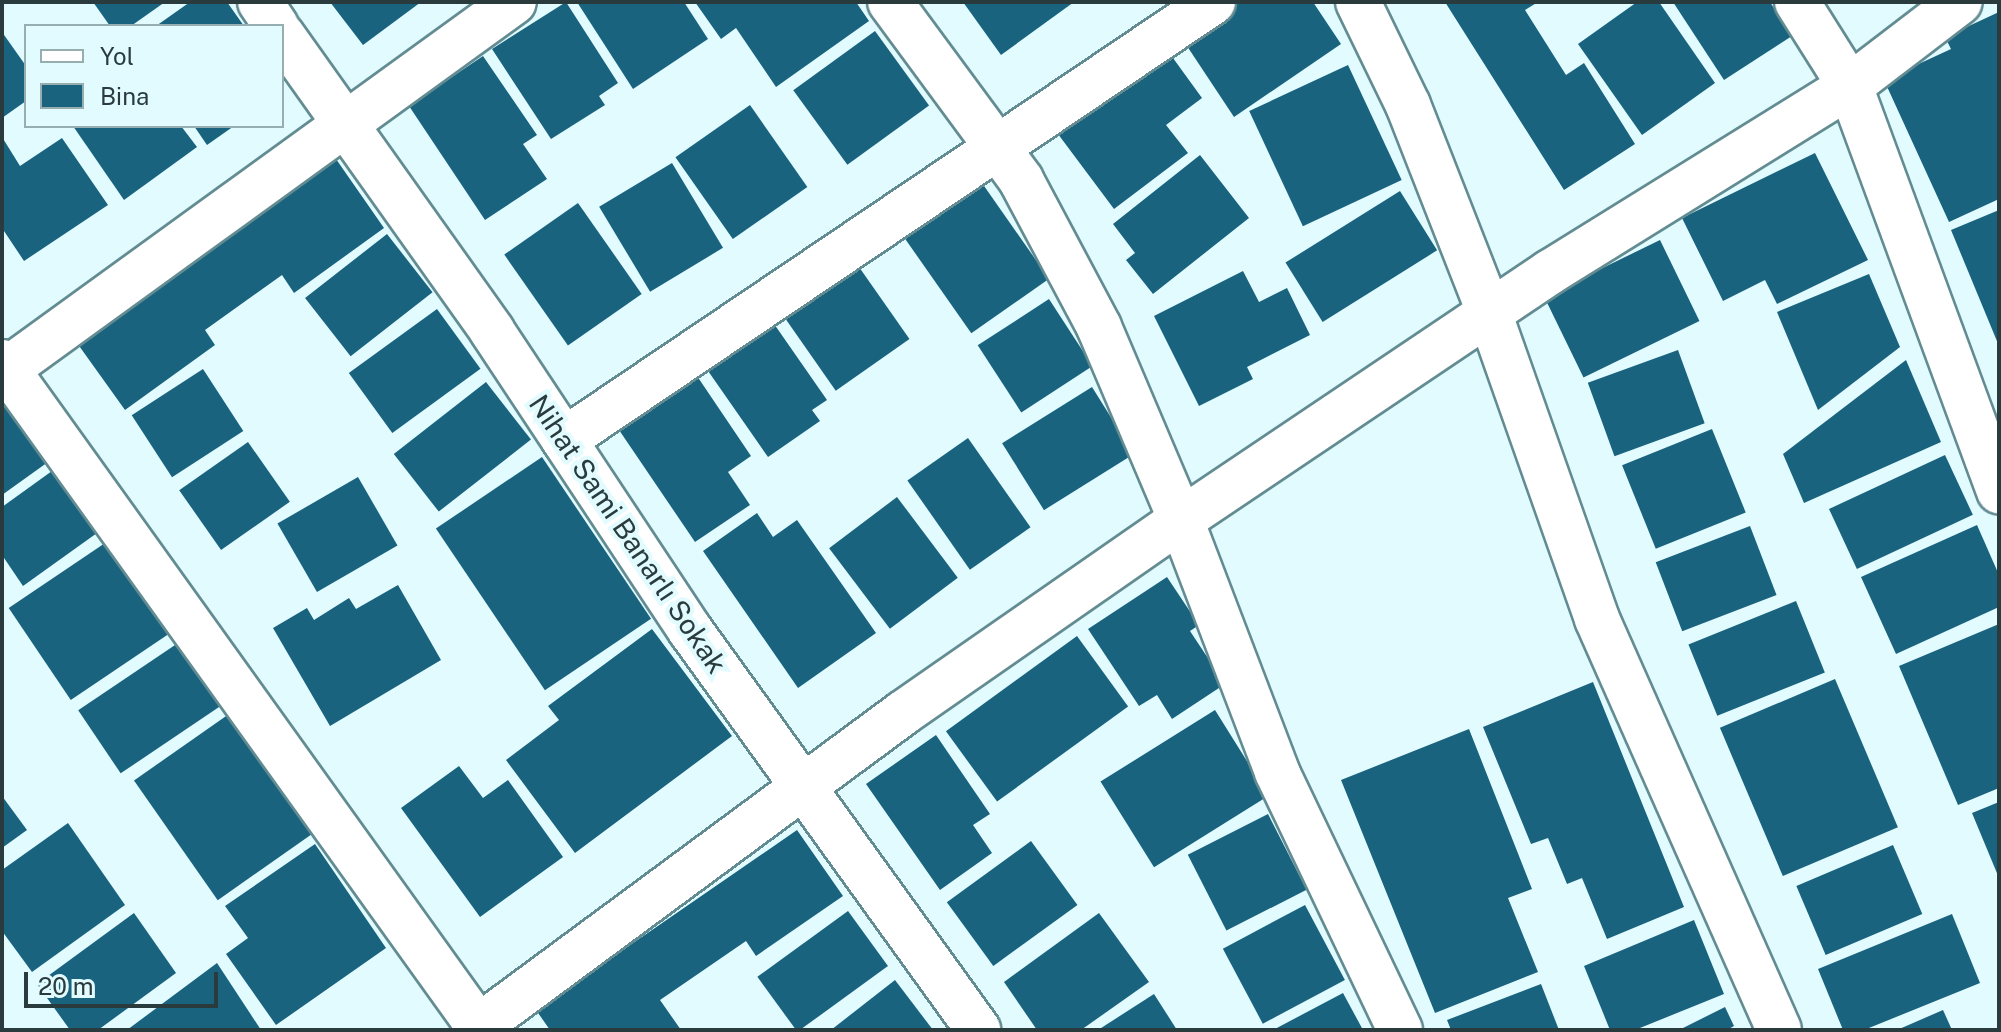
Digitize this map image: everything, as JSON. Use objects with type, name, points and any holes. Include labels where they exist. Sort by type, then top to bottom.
[{"type":"street","points":[[260,2],[275,24]]},
{"type":"street","points":[[514,2],[4,368],[478,1029],[805,787],[1181,520],[1489,312],[1850,86],[1960,2]]},
{"type":"street","points":[[890,2],[1021,180],[1099,327],[1181,520],[1277,772],[1400,1030]]},
{"type":"street","points":[[564,440],[1213,2]]},
{"type":"street","points":[[1358,2],[1408,105],[1489,312],[1597,619],[1779,1030]]},
{"type":"street","points":[[1797,2],[1850,86],[1999,492]]},
{"type":"street","name":"Nihat Sami Banarlı Sokak","points":[[284,38],[564,440],[690,630],[978,1030]]},
{"type":"building","points":[[93,2],[165,2],[134,24],[109,24]]},
{"type":"building","points":[[190,2],[227,2],[243,24],[159,24]]},
{"type":"building","points":[[330,2],[421,2],[363,45]]},
{"type":"building","points":[[566,2],[618,83],[599,96],[605,105],[551,139],[492,49]]},
{"type":"building","points":[[577,2],[684,2],[708,39],[633,89]]},
{"type":"building","points":[[695,2],[856,2],[869,21],[776,87],[736,28],[721,39]]},
{"type":"building","points":[[963,2],[1074,2],[1001,55]]},
{"type":"building","points":[[1234,2],[1313,2],[1341,44],[1234,117],[1181,37]]},
{"type":"building","points":[[1445,2],[1538,2],[1525,10],[1566,75],[1584,63],[1635,144],[1564,190]]},
{"type":"building","points":[[1637,2],[1659,2],[1715,83],[1642,135],[1578,44]]},
{"type":"building","points":[[1673,2],[1770,2],[1792,36],[1724,80]]},
{"type":"building","points":[[1999,12],[1999,199],[1949,222],[1884,80],[1951,49],[1945,37]]},
{"type":"building","points":[[875,31],[929,105],[847,165],[793,90]]},
{"type":"building","points":[[2,32],[24,63],[24,102],[2,118]]},
{"type":"building","points":[[1165,47],[1202,98],[1166,125],[1188,153],[1114,209],[1055,130]]},
{"type":"building","points":[[483,56],[537,135],[523,144],[547,179],[485,220],[409,106]]},
{"type":"building","points":[[1348,65],[1402,180],[1303,226],[1249,111]]},
{"type":"building","points":[[750,105],[807,187],[733,239],[675,157]]},
{"type":"building","points":[[74,128],[183,128],[197,147],[124,200]]},
{"type":"building","points":[[195,128],[231,128],[207,145]]},
{"type":"building","points":[[2,137],[20,166],[62,138],[108,205],[24,261],[2,228]]},
{"type":"building","points":[[1815,153],[1868,260],[1777,304],[1765,280],[1723,301],[1682,218]]},
{"type":"building","points":[[1200,155],[1249,218],[1153,294],[1126,260],[1135,253],[1113,224]]},
{"type":"building","points":[[336,159],[384,228],[294,293],[282,275],[205,330],[215,345],[125,410],[77,343]]},
{"type":"building","points":[[672,163],[723,248],[650,292],[599,207]]},
{"type":"building","points":[[982,183],[1049,279],[971,333],[904,237]]},
{"type":"building","points":[[1400,191],[1437,250],[1323,322],[1286,263]]},
{"type":"building","points":[[578,203],[642,294],[568,346],[504,255]]},
{"type":"building","points":[[1999,210],[1999,346],[1951,230]]},
{"type":"building","points":[[387,234],[433,292],[351,356],[305,298]]},
{"type":"building","points":[[1660,240],[1699,321],[1584,377],[1544,297]]},
{"type":"building","points":[[859,267],[909,339],[836,391],[785,319]]},
{"type":"building","points":[[1243,271],[1259,302],[1287,288],[1310,335],[1247,367],[1253,379],[1199,406],[1154,316]]},
{"type":"building","points":[[1869,274],[1900,347],[1818,410],[1777,312]]},
{"type":"building","points":[[1049,299],[1093,366],[1021,412],[978,345]]},
{"type":"building","points":[[437,309],[480,369],[392,433],[349,373]]},
{"type":"building","points":[[772,321],[827,400],[812,410],[820,421],[768,457],[706,368]]},
{"type":"building","points":[[1678,350],[1705,423],[1614,456],[1588,383]]},
{"type":"building","points":[[1906,360],[1941,442],[1804,503],[1783,454]]},
{"type":"building","points":[[203,369],[243,431],[172,477],[132,415]]},
{"type":"building","points":[[695,373],[751,456],[728,472],[750,505],[695,542],[617,427]]},
{"type":"building","points":[[486,382],[531,440],[439,512],[394,454]]},
{"type":"building","points":[[1092,387],[1134,454],[1044,510],[1002,443]]},
{"type":"building","points":[[2,394],[55,457],[2,495]]},
{"type":"building","points":[[1712,429],[1746,512],[1656,549],[1622,465]]},
{"type":"building","points":[[968,438],[1031,527],[970,570],[907,480]]},
{"type":"building","points":[[248,442],[290,502],[221,550],[179,490]]},
{"type":"building","points":[[1945,455],[1973,515],[1857,569],[1829,509]]},
{"type":"building","points":[[542,457],[651,619],[545,690],[436,529]]},
{"type":"building","points":[[52,471],[97,533],[23,586],[2,555],[2,507]]},
{"type":"building","points":[[358,477],[398,545],[317,592],[277,524]]},
{"type":"building","points":[[897,497],[958,578],[890,629],[829,548]]},
{"type":"building","points":[[757,513],[773,537],[797,520],[876,633],[798,688],[703,551]]},
{"type":"building","points":[[1977,525],[1999,575],[1999,607],[1896,654],[1861,577]]},
{"type":"building","points":[[1750,526],[1777,595],[1682,631],[1656,562]]},
{"type":"building","points":[[114,537],[176,629],[71,700],[9,608]]},
{"type":"building","points":[[1167,577],[1199,625],[1190,631],[1225,684],[1172,719],[1157,695],[1139,706],[1088,629]]},
{"type":"building","points":[[398,585],[441,660],[330,726],[273,628],[307,608],[314,620],[349,598],[356,609]]},
{"type":"building","points":[[1796,601],[1825,672],[1717,716],[1688,644]]},
{"type":"building","points":[[1999,624],[1999,788],[1958,805],[1899,666]]},
{"type":"building","points":[[652,629],[732,736],[575,853],[506,760],[559,720],[548,706]]},
{"type":"building","points":[[1077,636],[1128,706],[997,802],[946,731]]},
{"type":"building","points":[[181,641],[223,704],[121,773],[78,710]]},
{"type":"building","points":[[1835,679],[1898,827],[1783,876],[1720,728]]},
{"type":"building","points":[[1593,682],[1684,907],[1607,939],[1582,878],[1567,884],[1548,838],[1531,844],[1483,727]]},
{"type":"building","points":[[1215,710],[1269,796],[1154,867],[1101,782]]},
{"type":"building","points":[[229,714],[313,834],[218,900],[134,781]]},
{"type":"building","points":[[1469,729],[1532,889],[1508,898],[1538,972],[1435,1013],[1341,780]]},
{"type":"building","points":[[936,735],[990,814],[973,825],[992,853],[940,890],[866,784]]},
{"type":"building","points":[[459,766],[483,798],[508,780],[563,857],[480,917],[401,808]]},
{"type":"building","points":[[2,796],[27,830],[2,848]]},
{"type":"building","points":[[1999,802],[1999,878],[1972,813]]},
{"type":"building","points":[[1268,814],[1307,890],[1226,931],[1188,855]]},
{"type":"building","points":[[68,823],[125,905],[32,972],[2,931],[2,870]]},
{"type":"building","points":[[797,830],[843,896],[756,956],[746,941],[660,1000],[681,1030],[550,1030],[536,1010]]},
{"type":"building","points":[[1031,841],[1077,905],[993,966],[947,902]]},
{"type":"building","points":[[315,844],[386,948],[276,1025],[226,954],[248,938],[225,906]]},
{"type":"building","points":[[1893,845],[1922,914],[1826,955],[1796,886]]},
{"type":"building","points":[[1305,905],[1345,980],[1263,1024],[1223,949]]},
{"type":"building","points":[[848,911],[888,966],[800,1030],[796,1030],[757,977]]},
{"type":"building","points":[[134,913],[176,973],[98,1030],[70,1030],[37,984]]},
{"type":"building","points":[[1099,913],[1149,982],[1081,1030],[1037,1030],[1004,982]]},
{"type":"building","points":[[1952,914],[1980,983],[1864,1030],[1843,1030],[1818,969]]},
{"type":"building","points":[[1694,920],[1724,994],[1635,1030],[1610,1030],[1584,966]]},
{"type":"building","points":[[217,963],[261,1030],[127,1030]]},
{"type":"building","points":[[895,980],[933,1030],[831,1030]]},
{"type":"building","points":[[1541,984],[1559,1030],[1451,1030],[1447,1020]]},
{"type":"building","points":[[1343,993],[1363,1030],[1273,1030]]},
{"type":"building","points":[[1154,994],[1177,1030],[1098,1030]]},
{"type":"building","points":[[1725,1007],[1734,1026],[1727,1030],[1679,1030]]},
{"type":"building","points":[[1943,1010],[1952,1030],[1897,1030]]}]
